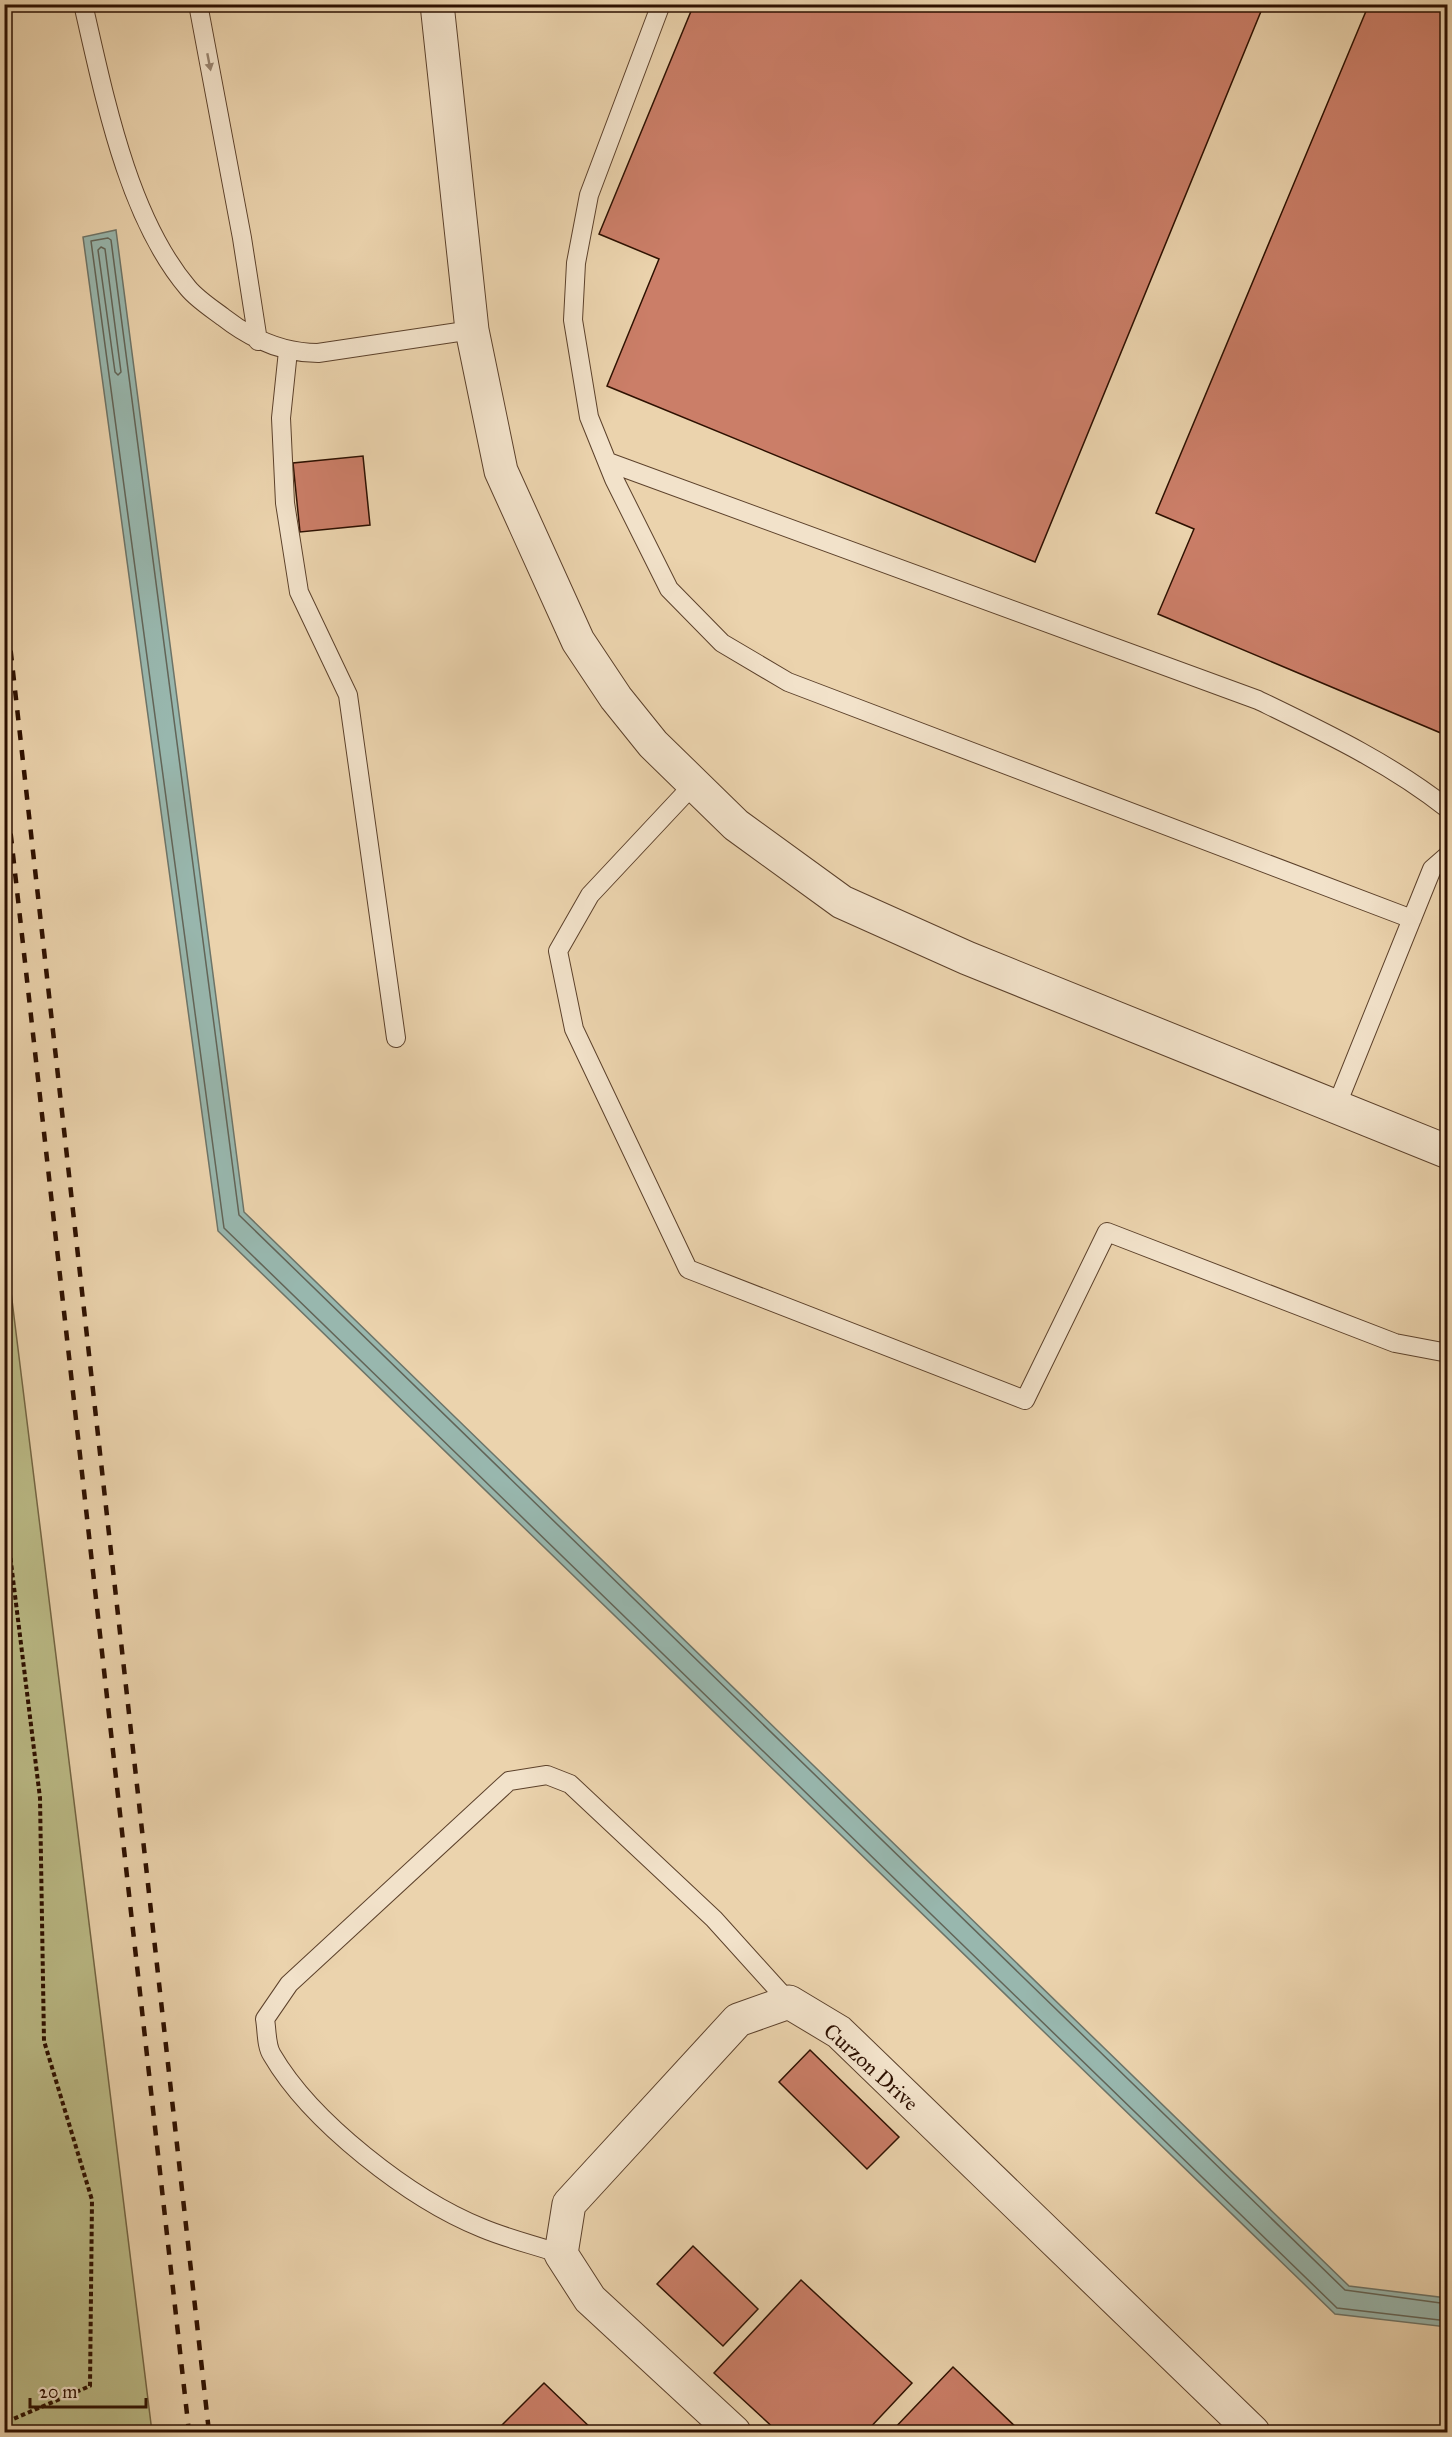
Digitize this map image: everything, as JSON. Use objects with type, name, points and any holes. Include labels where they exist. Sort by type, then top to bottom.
[{"type":"street","points":[[437,4],[472,330],[501,471],[578,641],[623,707],[653,744],[736,825],[842,902],[967,958],[1448,1152]]},
{"type":"street","points":[[734,2433],[590,2299],[561,2254],[569,2204],[738,2020],[789,2002]]},
{"type":"street","name":"Curzon Drive","points":[[789,2002],[839,2032],[1253,2433]]},
{"type":"lane","points":[[83,4],[107,105],[141,208],[156,242],[190,291],[234,326],[258,340],[288,351],[318,353],[472,330]]},
{"type":"lane","points":[[198,4],[242,238],[258,340]]},
{"type":"lane","points":[[661,4],[589,195],[576,263],[573,320],[589,417],[669,589],[722,643],[788,682],[1412,919]]},
{"type":"lane","points":[[288,351],[281,418],[285,503],[299,592],[348,695],[396,1038]]},
{"type":"lane","points":[[608,462],[1258,700],[1352,745],[1416,783],[1448,809]]},
{"type":"lane","points":[[693,785],[590,895],[558,951],[574,1029],[688,1269],[1025,1400],[1107,1232],[1395,1343],[1448,1353]]},
{"type":"lane","points":[[1336,1107],[1432,869],[1448,855]]},
{"type":"lane","points":[[561,2254],[481,2228],[415,2192],[354,2147],[308,2102],[270,2053],[265,2019],[290,1984],[509,1780],[547,1775],[570,1784],[672,1879],[714,1919],[789,2002]]},
{"type":"path","points":[[4,1506],[40,1798],[44,2041],[92,2200],[90,2386],[4,2423]]},
{"type":"green space","points":[[4,1239],[10,1284],[152,2432],[5,2432]]},
{"type":"water","points":[[116,230],[244,1212],[1349,2286],[1447,2298],[1447,2327],[1335,2314],[218,1231],[83,237]]},
{"type":"building","points":[[694,4],[1264,4],[1035,562],[607,386],[659,259],[599,234]]},
{"type":"building","points":[[1369,4],[1448,4],[1448,736],[1158,614],[1194,529],[1156,513]]},
{"type":"building","points":[[363,456],[370,525],[300,532],[293,463]]},
{"type":"building","points":[[810,2050],[899,2137],[867,2169],[779,2082]]},
{"type":"building","points":[[693,2246],[758,2309],[723,2346],[657,2284]]},
{"type":"building","points":[[801,2280],[912,2383],[866,2432],[778,2432],[714,2373]]},
{"type":"building","points":[[953,2367],[1021,2432],[891,2432]]},
{"type":"building","points":[[544,2383],[595,2432],[495,2432]]},
{"type":"railway","points":[[4,591],[209,2432]]},
{"type":"railway","points":[[4,774],[189,2432]]}]
